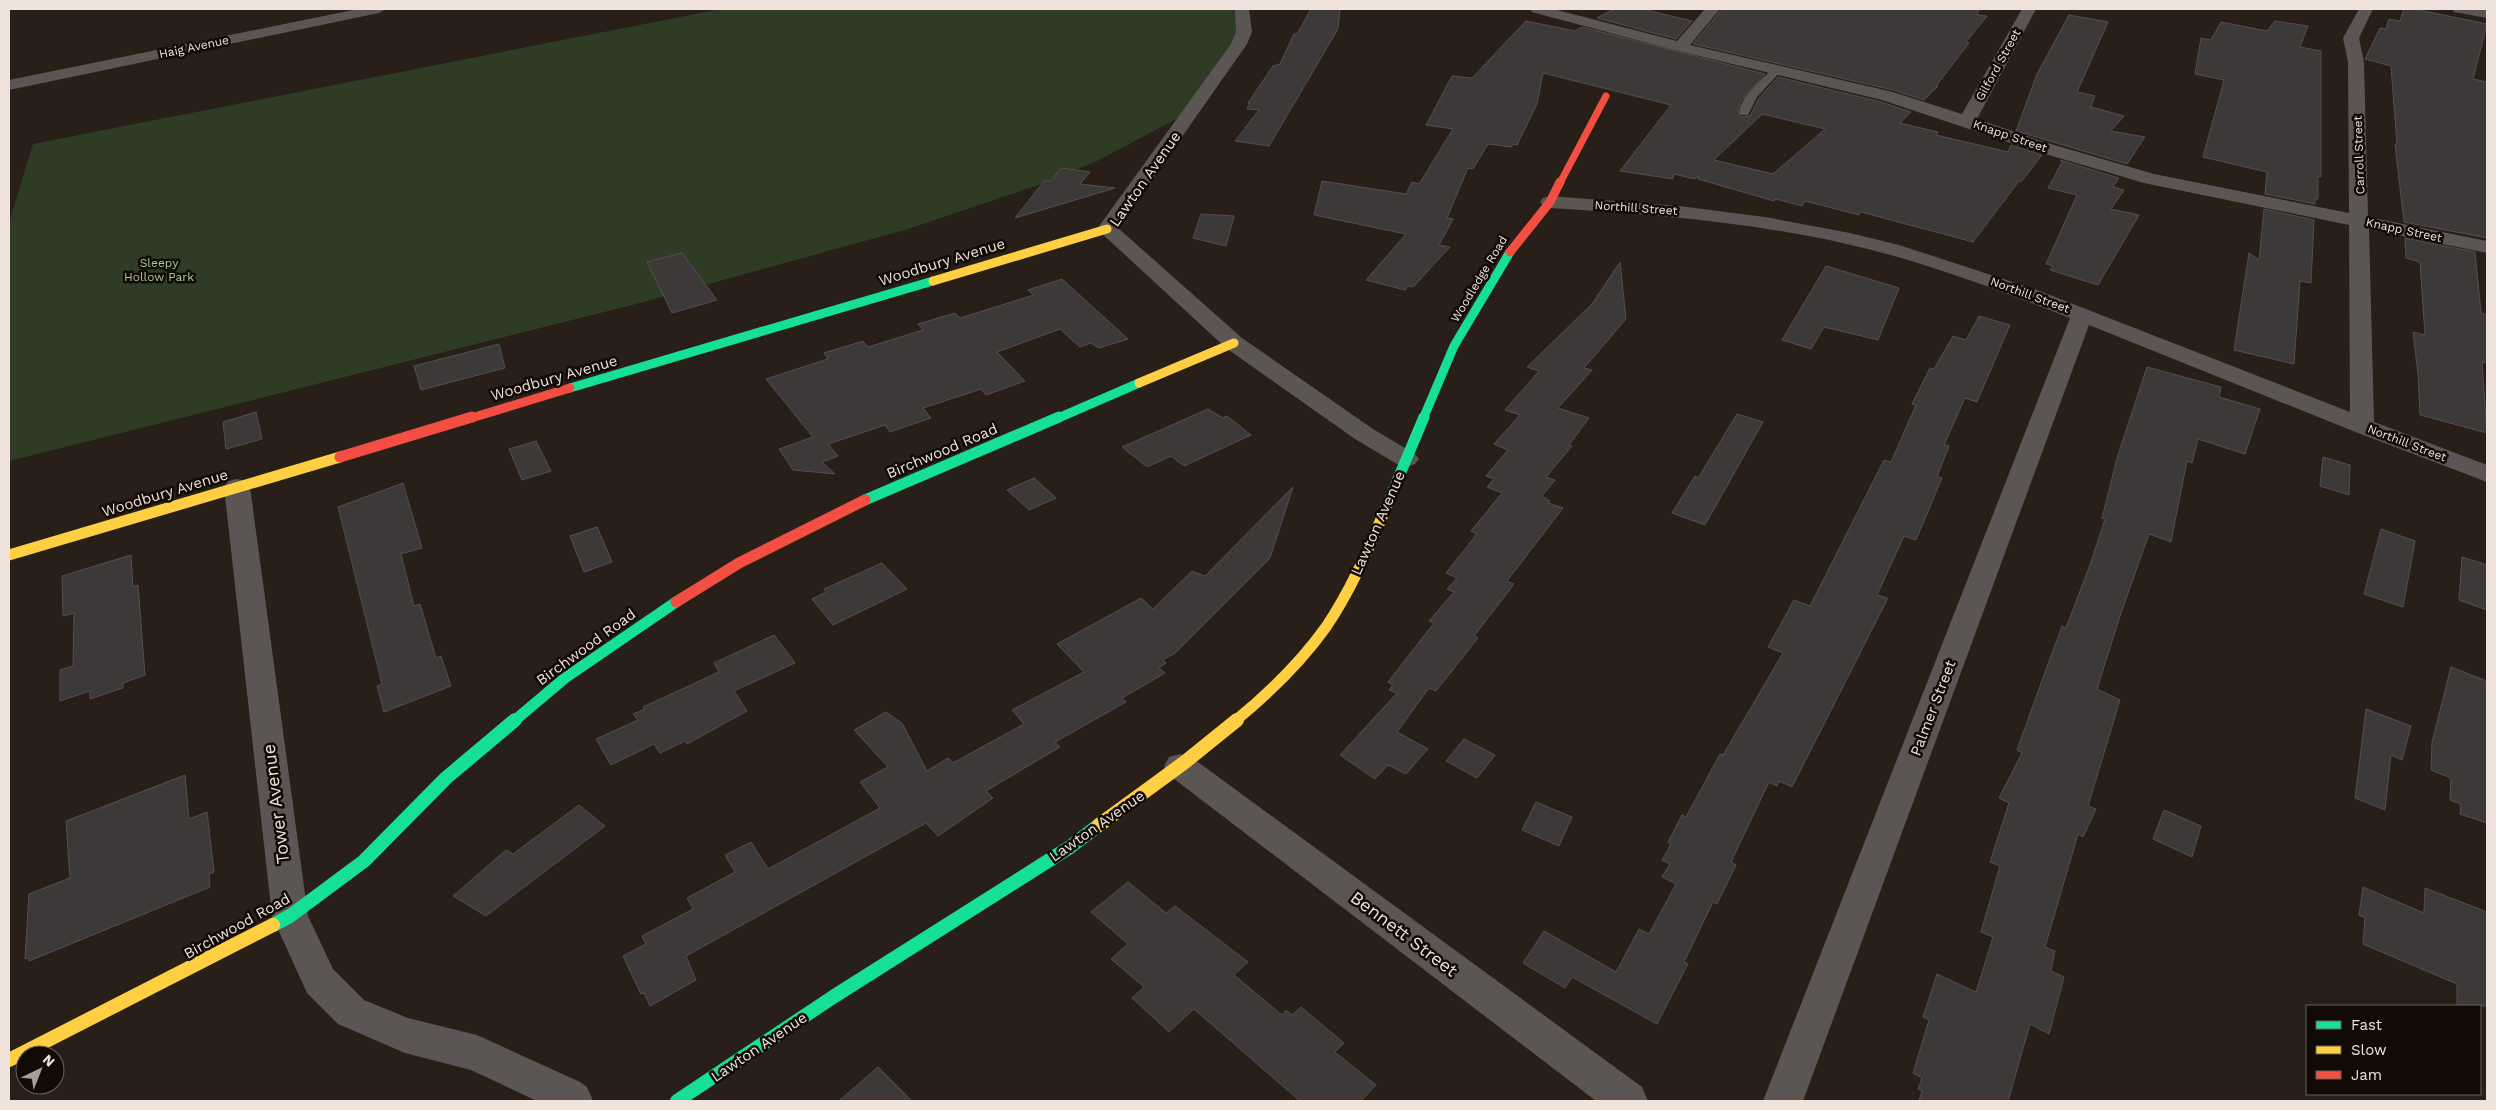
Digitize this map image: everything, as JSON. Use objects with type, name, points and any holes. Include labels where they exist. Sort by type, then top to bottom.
[{"type":"street","name":"Haig Avenue","points":[[9,85],[379,9]]},
{"type":"street","name":"Lawton Avenue","points":[[678,1101],[833,997],[1070,847],[1180,766],[1268,691],[1316,640],[1359,571],[1406,459],[1364,434],[1234,343],[1107,229],[1239,44],[1244,32],[1242,9]]},
{"type":"street","name":"Knapp Street","points":[[1537,9],[1680,47],[1887,96],[2038,146],[2151,179],[2487,247]]},
{"type":"street","points":[[1680,47],[1713,9]]},
{"type":"street","name":"Gilford Street","points":[[1967,121],[2029,9]]},
{"type":"street","name":"Carroll Street","points":[[2362,426],[2356,62],[2351,38],[2366,9]]},
{"type":"street","points":[[2460,9],[2487,14]]},
{"type":"street","name":"Woodledge Road","points":[[1406,459],[1454,346],[1513,246],[1550,202],[1606,96]]},
{"type":"street","name":"Northill Street","points":[[1550,202],[1706,214],[1825,234],[1891,249],[1953,268],[2082,315],[2487,474]]},
{"type":"street","name":"Woodbury Avenue","points":[[9,555],[1107,229]]},
{"type":"street","name":"Palmer Street","points":[[1783,1101],[2082,315]]},
{"type":"street","name":"Birchwood Road","points":[[9,1060],[290,916],[364,861],[446,778],[565,678],[658,613],[739,563],[867,499],[1234,343]]},
{"type":"street","name":"Tower Avenue","points":[[237,487],[290,916],[320,981],[351,1012],[405,1036],[477,1052],[566,1095],[573,1101]]},
{"type":"street","name":"Bennett Street","points":[[1180,766],[1628,1101]]},
{"type":"lane","points":[[1744,113],[1746,103],[1753,93],[1777,70]]},
{"type":"green space","name":"Sleepy Hollow Park","points":[[721,9],[1245,9],[1244,32],[1197,108],[1097,161],[1041,184],[908,229],[636,304],[9,461],[9,223],[33,144]]},
{"type":"building","points":[[1311,9],[1340,9],[1338,29],[1269,146],[1235,141],[1259,110],[1247,109],[1250,103],[1248,103],[1273,66],[1280,64],[1294,34],[1297,34]]},
{"type":"building","points":[[1614,9],[1642,9],[1692,21],[1676,39],[1597,18]]},
{"type":"building","points":[[1722,9],[1979,9],[1977,15],[1987,16],[1966,42],[1969,43],[1936,86],[1938,86],[1924,100],[1893,90],[1693,44]]},
{"type":"building","points":[[2404,9],[2414,9],[2487,24],[2473,79],[2487,82],[2487,238],[2404,222],[2395,144],[2397,144],[2391,66],[2365,59],[2380,28],[2386,29],[2389,19],[2400,21]]},
{"type":"building","points":[[2069,15],[2108,22],[2077,92],[2095,96],[2091,107],[2124,116],[2111,131],[2145,137],[2127,164],[2016,131],[2037,74]]},
{"type":"building","points":[[1526,21],[1575,31],[1582,27],[1765,74],[1740,102],[1738,110],[1740,117],[1750,116],[1759,98],[1778,77],[1881,102],[1911,112],[1900,123],[1938,132],[1936,135],[2008,152],[2011,145],[2042,155],[2021,182],[2019,181],[1973,242],[1861,212],[1859,215],[1805,201],[1802,206],[1776,199],[1774,201],[1698,179],[1699,175],[1695,179],[1674,174],[1673,179],[1620,171],[1671,105],[1543,73],[1537,104],[1517,145],[1513,144],[1511,147],[1488,144],[1473,169],[1468,168],[1447,218],[1453,219],[1439,245],[1450,247],[1413,287],[1408,286],[1405,290],[1366,280],[1406,234],[1314,215],[1322,181],[1406,194],[1412,182],[1419,184],[1453,129],[1426,125],[1452,76],[1472,78]],"holes":[[[1762,114],[1825,129],[1773,174],[1714,160]]]},
{"type":"building","points":[[2275,21],[2308,26],[2300,47],[2321,51],[2321,177],[2318,176],[2318,199],[2315,199],[2315,204],[2265,194],[2267,172],[2203,157],[2224,80],[2195,74],[2201,38],[2211,40],[2221,22],[2267,31]]},
{"type":"building","points":[[2060,160],[2119,178],[2113,187],[2124,190],[2111,209],[2139,215],[2098,285],[2050,270],[2053,266],[2046,264],[2077,195],[2048,188],[2062,162]]},
{"type":"building","points":[[1061,168],[1090,172],[1080,184],[1115,188],[1015,218],[1045,180],[1051,181]]},
{"type":"building","points":[[2264,209],[2314,220],[2311,283],[2300,281],[2294,364],[2234,350],[2249,253],[2259,260]]},
{"type":"building","points":[[1201,214],[1234,216],[1226,246],[1193,238]]},
{"type":"building","points":[[2405,238],[2475,252],[2481,313],[2487,315],[2487,363],[2482,362],[2487,433],[2420,415],[2413,332],[2425,335],[2420,262],[2406,258]]},
{"type":"building","points":[[682,253],[717,300],[672,313],[647,262]]},
{"type":"building","points":[[1620,262],[1626,319],[1584,368],[1592,370],[1558,408],[1589,418],[1569,445],[1572,446],[1546,477],[1555,480],[1542,496],[1550,501],[1548,503],[1563,508],[1507,581],[1514,584],[1474,636],[1478,638],[1436,691],[1429,688],[1397,732],[1428,749],[1406,774],[1388,765],[1375,779],[1340,755],[1397,693],[1389,690],[1393,685],[1388,682],[1434,623],[1429,621],[1454,592],[1447,589],[1457,578],[1446,573],[1477,534],[1471,531],[1502,493],[1487,487],[1494,479],[1486,476],[1508,450],[1494,444],[1520,415],[1505,410],[1539,371],[1527,367],[1592,304]]},
{"type":"building","points":[[1826,266],[1899,288],[1878,340],[1824,327],[1811,349],[1782,340]]},
{"type":"building","points":[[1062,279],[1128,339],[1099,348],[1091,343],[1080,347],[1060,329],[997,352],[1025,381],[986,395],[981,389],[923,408],[931,418],[890,432],[885,425],[828,444],[838,456],[822,462],[835,474],[793,470],[779,449],[813,437],[766,379],[828,359],[824,353],[863,341],[868,347],[923,330],[918,324],[955,313],[960,318],[1034,295],[1028,290]]},
{"type":"building","points":[[1979,316],[2010,325],[1977,402],[1965,398],[1944,445],[1949,446],[1937,477],[1942,478],[1916,540],[1904,536],[1877,595],[1887,598],[1887,600],[1792,787],[1779,781],[1777,786],[1769,782],[1731,862],[1736,865],[1717,904],[1713,902],[1684,962],[1688,964],[1657,1024],[1572,977],[1565,988],[1523,963],[1544,931],[1616,972],[1639,929],[1649,934],[1676,884],[1662,877],[1670,864],[1662,860],[1671,844],[1668,842],[1682,815],[1686,817],[1720,754],[1723,755],[1783,653],[1768,647],[1794,600],[1810,606],[1884,460],[1891,462],[1916,405],[1912,404],[1930,368],[1934,369],[1953,336],[1966,340]]},
{"type":"building","points":[[499,344],[505,368],[421,390],[414,366]]},
{"type":"building","points":[[2147,367],[2221,387],[2219,397],[2260,409],[2245,454],[2198,439],[2192,463],[2187,461],[2171,542],[2149,534],[2121,613],[2097,689],[2120,700],[2088,806],[2096,809],[2083,837],[2078,834],[2045,947],[2055,951],[2051,971],[2064,977],[2049,1034],[2030,1024],[2008,1101],[1919,1101],[1922,1091],[1918,1089],[1922,1078],[1913,1073],[1929,1020],[1923,1017],[1937,974],[1976,992],[1993,937],[1981,932],[2000,866],[1990,862],[2009,803],[1999,798],[2022,753],[2017,750],[2036,697],[2062,626],[2066,628],[2091,562],[2105,519],[2102,518],[2117,458]]},
{"type":"building","points":[[1208,409],[1223,418],[1227,416],[1251,435],[1184,466],[1171,456],[1147,467],[1122,447]]},
{"type":"building","points":[[256,412],[262,439],[226,449],[223,422]]},
{"type":"building","points":[[1737,414],[1763,422],[1705,525],[1672,513],[1695,476],[1698,478]]},
{"type":"building","points":[[536,441],[551,471],[522,480],[509,449]]},
{"type":"building","points":[[2323,457],[2350,465],[2349,495],[2320,486]]},
{"type":"building","points":[[1034,478],[1056,498],[1029,510],[1007,490]]},
{"type":"building","points":[[403,483],[422,548],[401,554],[414,606],[420,604],[436,658],[441,656],[451,686],[384,712],[377,686],[382,684],[338,507]]},
{"type":"building","points":[[1293,487],[1270,558],[1175,653],[1163,660],[1166,663],[1159,668],[1165,673],[1122,698],[1126,702],[1055,742],[1060,747],[986,791],[993,798],[938,836],[926,823],[686,956],[696,980],[650,1006],[644,993],[641,994],[623,956],[646,944],[642,936],[693,909],[687,898],[735,872],[725,855],[751,842],[768,869],[880,808],[860,782],[888,767],[854,730],[886,712],[902,723],[927,771],[948,758],[953,763],[1024,724],[1012,710],[1084,672],[1057,644],[1141,598],[1153,609],[1192,571],[1205,576]]},
{"type":"building","points":[[597,527],[612,562],[584,572],[570,536]]},
{"type":"building","points":[[2381,529],[2415,541],[2403,607],[2364,594]]},
{"type":"building","points":[[131,555],[133,587],[138,585],[145,675],[123,683],[123,688],[90,699],[90,691],[60,701],[60,670],[73,666],[74,613],[63,616],[62,576]]},
{"type":"building","points":[[2462,557],[2487,565],[2487,610],[2459,600]]},
{"type":"building","points":[[882,563],[907,589],[833,625],[812,599],[826,592],[824,589]]},
{"type":"building","points":[[774,635],[795,663],[734,691],[747,711],[687,744],[685,741],[660,753],[654,744],[611,765],[596,739],[638,720],[633,714],[645,709],[643,707],[719,672],[714,663]]},
{"type":"building","points":[[2451,667],[2487,681],[2487,823],[2460,814],[2461,804],[2450,800],[2451,778],[2431,770],[2432,742]]},
{"type":"building","points":[[2366,709],[2411,726],[2402,760],[2391,755],[2385,810],[2355,798]]},
{"type":"building","points":[[1464,739],[1495,755],[1477,778],[1446,761]]},
{"type":"building","points":[[185,775],[189,819],[207,812],[214,872],[209,874],[210,887],[29,961],[30,958],[25,959],[29,894],[70,878],[66,821]]},
{"type":"building","points":[[1536,802],[1572,817],[1559,846],[1522,830]]},
{"type":"building","points":[[579,805],[605,826],[486,916],[453,896],[506,850],[513,854]]},
{"type":"building","points":[[2164,810],[2201,826],[2192,857],[2153,839]]},
{"type":"building","points":[[1128,882],[1166,913],[1175,906],[1248,962],[1234,975],[1282,1015],[1286,1010],[1292,1015],[1301,1007],[1344,1043],[1335,1052],[1376,1085],[1361,1101],[1300,1101],[1194,1009],[1169,1032],[1132,998],[1144,987],[1111,959],[1128,944],[1091,912]]},
{"type":"building","points":[[2363,887],[2424,913],[2425,888],[2487,912],[2487,1006],[2457,1005],[2457,984],[2363,944],[2365,918],[2359,915]]},
{"type":"building","points":[[878,1067],[912,1101],[839,1101]]},
{"type":"traffic: fast","points":[[1382,517],[1454,346],[1510,252]]},
{"type":"traffic: fast","points":[[570,388],[933,281]]},
{"type":"traffic: fast","points":[[865,500],[1139,383]]},
{"type":"traffic: fast","points":[[273,925],[290,916],[364,861],[446,778],[565,678],[676,602]]},
{"type":"traffic: fast","points":[[677,1101],[833,997],[1070,847],[1099,825]]},
{"type":"traffic: slow","points":[[933,281],[1107,229]]},
{"type":"traffic: slow","points":[[1139,383],[1234,343]]},
{"type":"traffic: slow","points":[[9,555],[340,457]]},
{"type":"traffic: slow","points":[[1099,825],[1185,762],[1241,716],[1293,667],[1315,641],[1335,612],[1353,581],[1382,517]]},
{"type":"traffic: slow","points":[[9,1060],[273,925]]},
{"type":"traffic: jam","points":[[1510,252],[1550,202],[1606,96]]},
{"type":"traffic: jam","points":[[340,457],[570,388]]},
{"type":"traffic: jam","points":[[676,602],[739,563],[865,500]]}]
